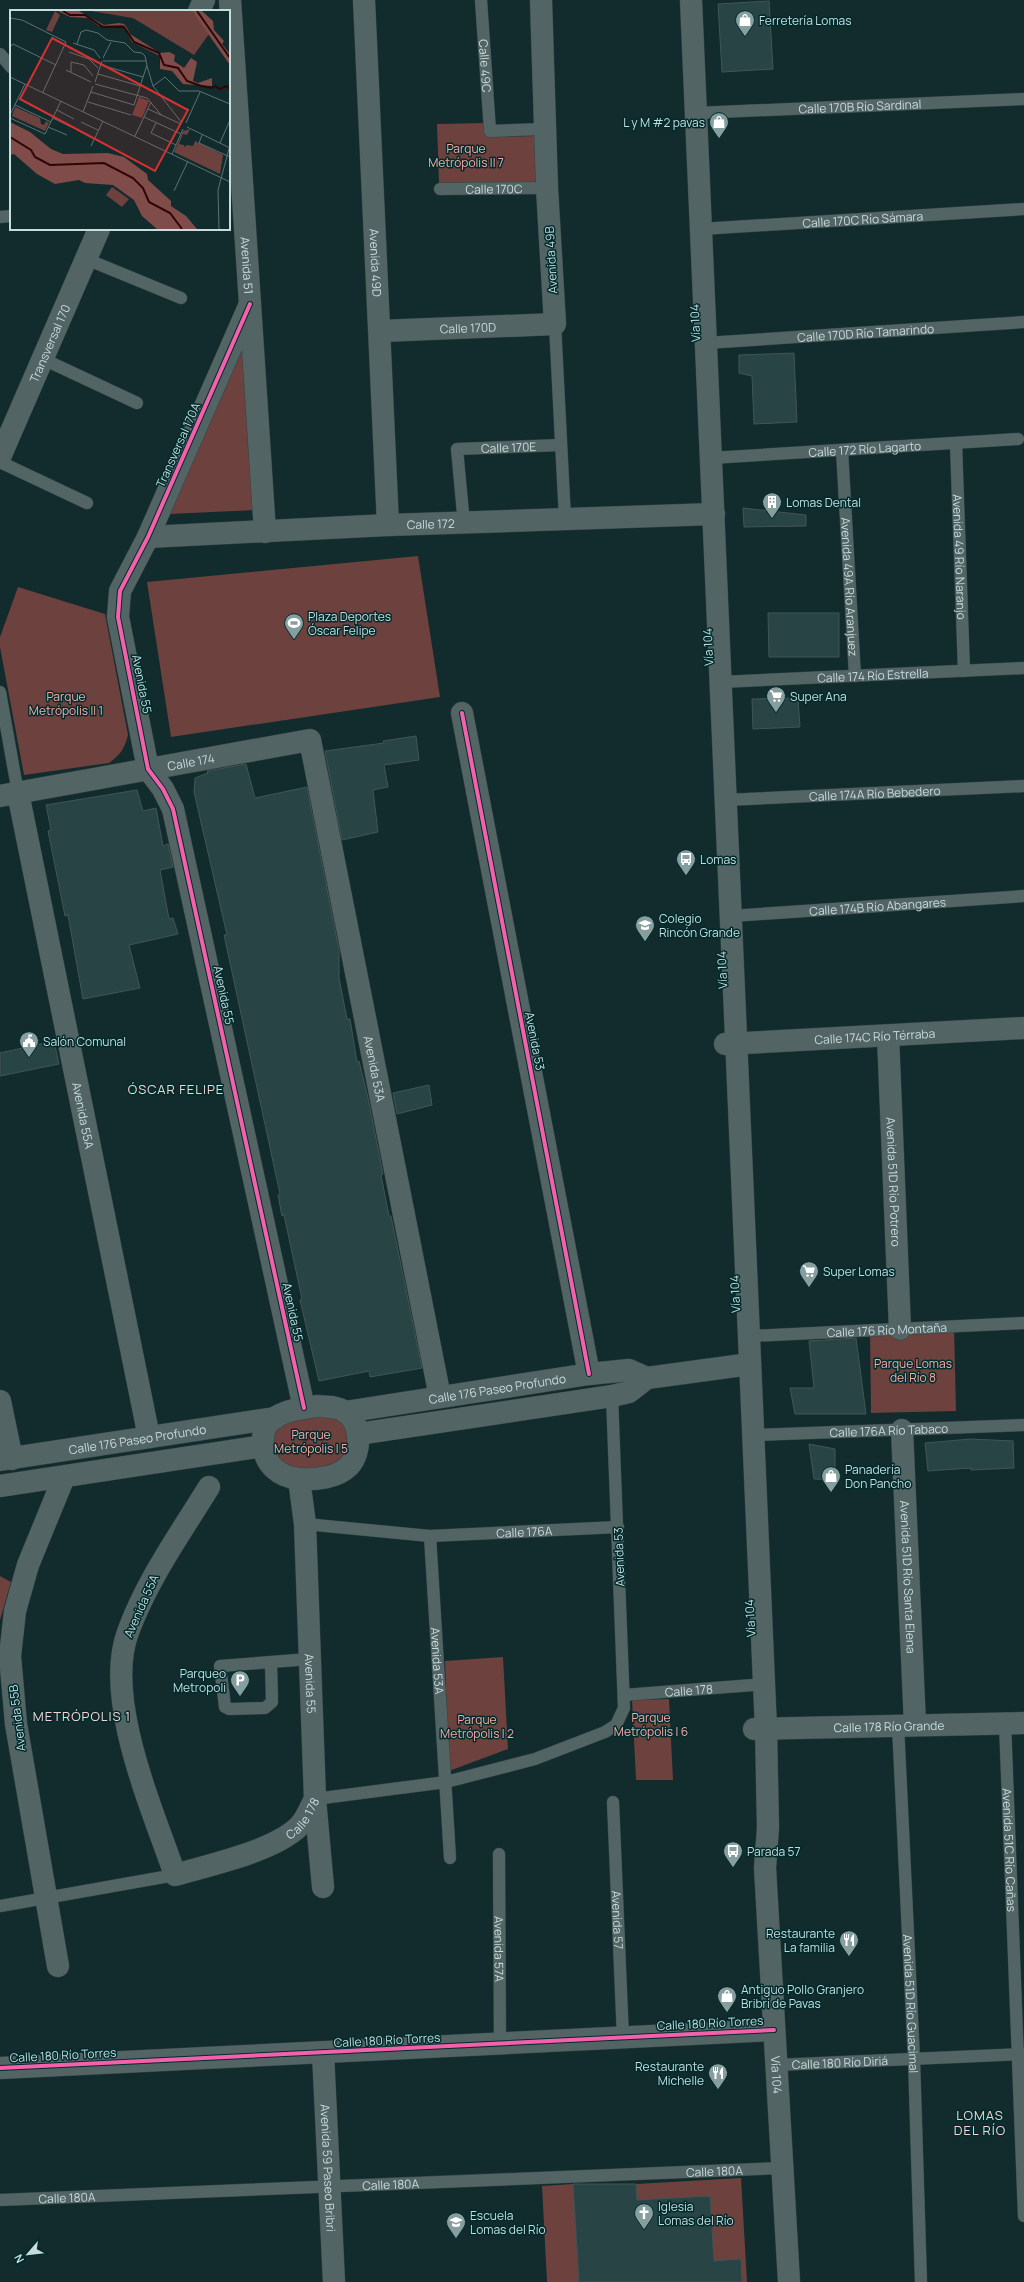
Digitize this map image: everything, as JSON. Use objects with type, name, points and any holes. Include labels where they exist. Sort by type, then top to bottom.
[{"type":"street","points":[[199,10],[204,0]]},
{"type":"street","name":"Avenida 51","points":[[230,0],[265,532]]},
{"type":"street","name":"Avenida 49D","points":[[364,0],[381,331],[388,525]]},
{"type":"street","name":"Avenida 49B","points":[[541,0],[544,129],[555,324]]},
{"type":"street","name":"Vía 104","points":[[681,0],[708,515],[731,1044],[744,1364],[753,1685],[760,1729]]},
{"type":"street","name":"Vía 104","points":[[692,0],[711,458],[708,515],[721,682],[731,916],[731,1044],[749,1336],[744,1364],[753,1435],[760,1729],[768,1828],[765,1868],[789,2282]]},
{"type":"street","name":"Transversal 170","points":[[0,457],[99,230]]},
{"type":"street","name":"Transversal 170A","points":[[120,591],[148,537],[250,304]]},
{"type":"street","name":"Calle 170D","points":[[381,331],[555,324]]},
{"type":"street","name":"Calle 172","points":[[148,537],[388,525],[464,524],[565,519],[708,515]]},
{"type":"street","name":"Avenida 55","points":[[120,591],[118,616],[148,769],[163,789],[173,809],[304,1408]]},
{"type":"street","name":"Avenida 53","points":[[462,712],[589,1374]]},
{"type":"street","name":"Calle 174","points":[[9,795],[310,740]]},
{"type":"street","name":"Avenida 53A","points":[[310,740],[440,1397]]},
{"type":"street","name":"Avenida 55A","points":[[9,795],[149,1437]]},
{"type":"street","name":"Calle 174C Río Térraba","points":[[731,1044],[1024,1028]]},
{"type":"street","name":"Avenida 51D Río Potrero","points":[[888,1036],[900,1329]]},
{"type":"street","name":"Calle 176 Paseo Profundo","points":[[358,1434],[612,1396],[629,1392],[647,1378],[744,1364]]},
{"type":"street","name":"Calle 176 Paseo Profundo","points":[[345,1412],[589,1374],[629,1370],[647,1378]]},
{"type":"street","points":[[0,1401],[6,1459]]},
{"type":"street","points":[[332,1407],[345,1412],[353,1422],[358,1434],[358,1448],[349,1466],[331,1476],[299,1479],[282,1475],[272,1467],[263,1452],[262,1434],[267,1425],[275,1418],[287,1411],[304,1408],[332,1407]]},
{"type":"street","name":"Calle 176 Paseo Profundo","points":[[6,1459],[275,1418]]},
{"type":"street","name":"Avenida 51D Río Santa Elena","points":[[902,1430],[906,1725]]},
{"type":"street","points":[[0,1486],[263,1446]]},
{"type":"street","name":"Avenida 55B","points":[[58,1966],[16,1724],[10,1656],[15,1611],[26,1573],[64,1476]]},
{"type":"street","name":"Avenida 55","points":[[299,1479],[305,1524],[315,1799],[323,1887]]},
{"type":"street","name":"Avenida 55A","points":[[175,1875],[139,1770],[123,1712],[120,1678],[127,1634],[153,1577],[209,1487]]},
{"type":"street","name":"Calle 178 Río Grande","points":[[760,1729],[1015,1723]]},
{"type":"street","name":"Calle 178","points":[[175,1875],[257,1851],[282,1837],[301,1823],[315,1799]]},
{"type":"street","name":"Calle 180 Río Torres","points":[[0,2068],[774,2030]]},
{"type":"street","name":"Avenida 59 Paseo Bribri","points":[[323,2053],[334,2282]]},
{"type":"lane","name":"Calle 49C","points":[[481,0],[490,131],[544,129]]},
{"type":"lane","points":[[0,54],[10,67]]},
{"type":"lane","name":"Calle 170B Río Sardinal","points":[[696,113],[1024,99]]},
{"type":"lane","name":"Calle 170C","points":[[440,189],[547,188]]},
{"type":"lane","name":"Calle 170C Río Sámara","points":[[701,229],[1024,209]]},
{"type":"lane","points":[[0,218],[10,216]]},
{"type":"lane","points":[[86,259],[181,298]]},
{"type":"lane","name":"Calle 170D Río Tamarindo","points":[[706,342],[1024,322]]},
{"type":"lane","name":"Avenida 49B","points":[[555,324],[560,445],[565,519]]},
{"type":"lane","points":[[43,359],[137,403]]},
{"type":"lane","name":"Calle 172 Río Lagarto","points":[[711,458],[1018,439]]},
{"type":"lane","name":"Avenida 49 Río Naranjo","points":[[956,443],[964,672]]},
{"type":"lane","name":"Calle 170E","points":[[464,524],[457,448],[560,445]]},
{"type":"lane","name":"Avenida 49A Río Aranjuez","points":[[842,450],[855,676]]},
{"type":"lane","points":[[0,462],[87,503]]},
{"type":"lane","name":"Calle 174 Río Estrella","points":[[721,682],[964,672],[1024,668]]},
{"type":"lane","points":[[0,692],[9,795]]},
{"type":"lane","name":"Calle 174A Río Bebedero","points":[[726,800],[1024,786]]},
{"type":"lane","name":"Calle 174B Río Abangares","points":[[731,916],[1024,896]]},
{"type":"lane","name":"Calle 176 Río Montaña","points":[[749,1336],[1024,1323]]},
{"type":"lane","name":"Avenida 53","points":[[612,1396],[624,1695],[624,1708],[621,1718]]},
{"type":"lane","name":"Calle 176A Río Tabaco","points":[[753,1435],[1024,1425]]},
{"type":"lane","name":"Calle 176A","points":[[305,1524],[430,1536],[618,1527]]},
{"type":"lane","name":"Avenida 53A","points":[[430,1536],[450,1858]]},
{"type":"lane","points":[[271,1662],[272,1702],[269,1706],[265,1708],[229,1709],[225,1707],[220,1666],[271,1662],[310,1659]]},
{"type":"lane","name":"Calle 178","points":[[624,1695],[753,1685]]},
{"type":"lane","name":"Calle 178","points":[[315,1799],[446,1782],[535,1759],[605,1732],[616,1725],[621,1718]]},
{"type":"lane","name":"Avenida 51C Río Cañas","points":[[1015,1723],[1024,2216]]},
{"type":"lane","name":"Avenida 51D Río Guacimal","points":[[906,1725],[914,2058],[922,2282]]},
{"type":"lane","name":"Avenida 57","points":[[614,1802],[623,2038]]},
{"type":"lane","name":"Avenida 57A","points":[[498,1854],[500,2044]]},
{"type":"lane","name":"Calle 178","points":[[0,1906],[175,1875]]},
{"type":"lane","name":"Calle 180 Río Diriá","points":[[776,2065],[1021,2054]]},
{"type":"lane","name":"Calle 180A","points":[[0,2200],[782,2168]]},
{"type":"green space","name":"Parque Metrópolis II 7","points":[[486,123],[487,137],[538,136],[540,182],[439,184],[437,124]]},
{"type":"green space","points":[[247,333],[256,510],[169,514]]},
{"type":"green space","name":"Plaza Deportes Óscar Felipe","points":[[418,556],[440,697],[171,737],[147,582]]},
{"type":"green space","name":"Parque Metrópolis II 1","points":[[18,587],[105,614],[128,735],[122,751],[109,763],[24,775],[0,647],[0,637]]},
{"type":"green space","name":"Parque Lomas del Río 8","points":[[954,1327],[956,1411],[871,1413],[870,1330]]},
{"type":"green space","name":"Parque Metrópolis I 5","points":[[335,1413],[351,1435],[343,1459],[317,1472],[285,1466],[271,1450],[276,1423]]},
{"type":"green space","points":[[0,1576],[11,1582],[0,1620]]},
{"type":"green space","name":"Parque Metrópolis I 2","points":[[503,1657],[508,1749],[449,1771],[445,1661]]},
{"type":"green space","name":"Parque Metrópolis I 6","points":[[669,1699],[673,1780],[636,1780],[632,1700]]},
{"type":"green space","points":[[741,2178],[747,2282],[742,2282],[740,2259],[714,2261],[710,2196],[637,2200],[636,2184]]},
{"type":"green space","points":[[573,2184],[579,2282],[547,2282],[542,2186]]},
{"type":"building","name":"Ferretería Lomas","points":[[769,1],[773,69],[722,72],[718,4]]},
{"type":"building","points":[[794,353],[797,422],[754,424],[752,376],[739,373],[739,355]]},
{"type":"building","name":"Lomas Dental","points":[[743,508],[806,515],[806,526],[744,527]]},
{"type":"building","points":[[768,613],[839,613],[839,657],[769,657]]},
{"type":"building","name":"Super Ana","points":[[798,698],[800,727],[753,729],[752,699]]},
{"type":"building","points":[[416,736],[419,760],[384,765],[388,787],[373,790],[378,832],[342,840],[325,751],[384,743],[383,741]]},
{"type":"building","points":[[246,764],[255,798],[307,787],[339,950],[339,978],[347,1019],[350,1019],[357,1062],[359,1061],[368,1098],[383,1174],[381,1175],[389,1216],[391,1216],[422,1368],[370,1377],[369,1371],[319,1381],[300,1300],[302,1299],[284,1215],[282,1216],[278,1195],[280,1194],[224,935],[227,935],[194,792],[195,778],[208,773],[207,771]]},
{"type":"building","points":[[137,790],[143,811],[156,808],[163,846],[168,844],[173,867],[160,870],[169,919],[173,918],[178,934],[129,945],[140,988],[83,999],[68,915],[65,916],[48,831],[51,830],[46,805]]},
{"type":"building","name":"Salón Comunal","points":[[54,1041],[59,1064],[0,1076],[0,1053]]},
{"type":"building","points":[[429,1085],[432,1105],[397,1114],[393,1093]]},
{"type":"building","points":[[856,1338],[866,1414],[795,1414],[790,1388],[814,1388],[809,1341]]},
{"type":"building","points":[[971,1439],[1013,1441],[1014,1468],[971,1470],[971,1468],[928,1471],[925,1443]]},
{"type":"building","points":[[809,1444],[835,1449],[835,1480],[814,1479]]},
{"type":"building","name":"Iglesia Lomas del Río","points":[[573,2184],[636,2184],[637,2200],[710,2196],[714,2261],[741,2259],[742,2282],[579,2282]]},
{"type":"cycle path","points":[[250,304],[148,537],[120,591],[118,617],[148,769],[163,789],[173,809],[304,1408]]},
{"type":"cycle path","points":[[462,713],[589,1374]]},
{"type":"cycle path","points":[[0,2068],[774,2030]]},
{"type":"place","name":"Ferretería Lomas","points":[[745,37]]},
{"type":"place","name":"L y M #2 pavas","points":[[719,139]]},
{"type":"place","name":"Lomas Dental","points":[[772,519]]},
{"type":"place","name":"Plaza Deportes Óscar Felipe","points":[[294,640]]},
{"type":"place","name":"Super Ana","points":[[776,713]]},
{"type":"place","name":"Lomas","points":[[686,876]]},
{"type":"place","name":"Colegio Rincón Grande","points":[[645,942]]},
{"type":"place","name":"Salón Comunal","points":[[29,1058]]},
{"type":"place","name":"Super Lomas","points":[[809,1288]]},
{"type":"place","name":"Panadería Don Pancho","points":[[831,1493]]},
{"type":"place","name":"Parqueo Metropoli","points":[[240,1697]]},
{"type":"place","name":"Parada 57","points":[[733,1868]]},
{"type":"place","name":"Restaurante La familia","points":[[849,1957]]},
{"type":"place","name":"Antiguo Pollo Granjero Bribrí de Pavas","points":[[727,2013]]},
{"type":"place","name":"Restaurante Michelle","points":[[718,2090]]},
{"type":"place","name":"Iglesia Lomas del Río","points":[[644,2230]]},
{"type":"place","name":"Escuela Lomas del Río","points":[[456,2239]]},
{"type":"district","name":"ÓSCAR FELIPE","points":[[176,1089]]},
{"type":"district","name":"METRÓPOLIS 1","points":[[82,1716]]},
{"type":"district","name":"LOMAS DEL RÍO","points":[[980,2122]]}]
